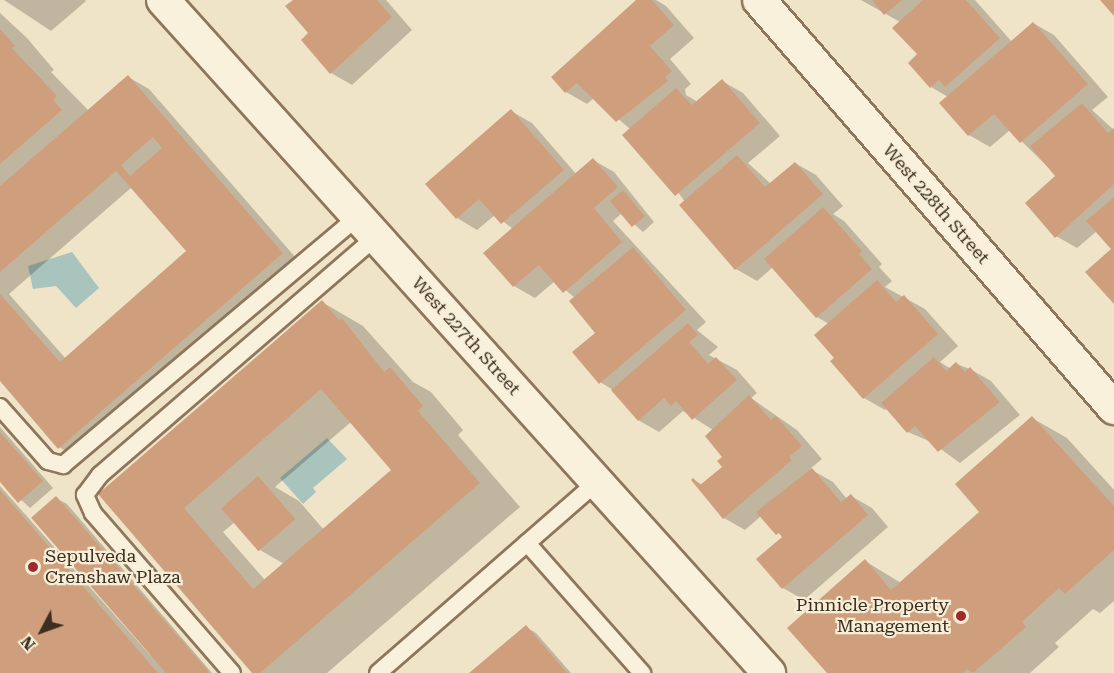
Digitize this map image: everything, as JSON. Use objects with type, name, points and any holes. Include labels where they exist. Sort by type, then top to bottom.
[{"type":"street","name":"West 227th Street","points":[[163,0],[769,673]]},
{"type":"street","name":"West 228th Street","points":[[759,0],[1111,397]]},
{"type":"lane","points":[[0,407],[48,460],[63,465],[367,227]]},
{"type":"lane","points":[[232,673],[93,513],[85,495],[100,475],[367,227]]},
{"type":"lane","points":[[378,673],[597,482]]},
{"type":"lane","points":[[527,543],[642,673]]},
{"type":"water","points":[[72,252],[99,288],[76,308],[56,286],[33,289],[28,266]]},
{"type":"water","points":[[327,438],[347,459],[313,488],[316,492],[303,504],[280,478]]},
{"type":"building","points":[[293,0],[377,0],[392,17],[330,74],[301,40],[308,33],[285,6]]},
{"type":"building","points":[[636,0],[652,0],[674,25],[650,46],[672,71],[665,77],[668,81],[616,122],[577,83],[565,93],[551,77]]},
{"type":"building","points":[[872,0],[902,0],[884,15]]},
{"type":"building","points":[[923,0],[966,0],[1000,38],[945,87],[939,80],[930,88],[908,63],[917,54],[892,28]]},
{"type":"building","points":[[1100,0],[1114,0],[1114,16]]},
{"type":"building","points":[[1033,22],[1088,84],[1020,143],[994,114],[968,136],[939,103]]},
{"type":"building","points":[[0,29],[15,46],[12,48],[57,96],[53,100],[62,110],[0,164]]},
{"type":"building","points":[[128,75],[283,253],[58,449],[0,381],[0,294],[60,362],[186,251],[116,171],[0,272],[0,186]],"holes":[[[153,137],[162,148],[130,176],[121,165]]]},
{"type":"building","points":[[722,79],[760,123],[675,196],[622,135],[676,88],[692,105]]},
{"type":"building","points":[[1082,103],[1108,133],[1114,128],[1114,184],[1055,238],[1025,203],[1055,176],[1030,146]]},
{"type":"building","points":[[511,109],[564,170],[501,224],[479,199],[456,219],[425,184]]},
{"type":"building","points":[[737,155],[765,187],[795,162],[823,194],[735,270],[679,205]]},
{"type":"building","points":[[593,158],[618,187],[594,208],[622,242],[563,293],[539,265],[513,287],[483,253]]},
{"type":"building","points":[[623,190],[645,216],[632,227],[610,201]]},
{"type":"building","points":[[1114,197],[1114,304],[1085,272],[1111,249],[1086,221]]},
{"type":"building","points":[[823,207],[862,251],[859,254],[872,269],[816,318],[764,259]]},
{"type":"building","points":[[633,247],[686,310],[599,384],[572,352],[595,333],[569,301]]},
{"type":"building","points":[[877,280],[896,302],[904,295],[938,334],[863,399],[830,361],[834,358],[814,335]]},
{"type":"building","points":[[322,300],[339,320],[342,318],[384,372],[390,367],[423,406],[418,411],[480,483],[260,673],[252,673],[98,494]],"holes":[[[321,389],[391,470],[253,589],[184,508]]]},
{"type":"building","points":[[688,323],[698,335],[689,342],[708,364],[716,357],[737,380],[692,420],[676,401],[671,406],[664,398],[638,421],[611,390]]},
{"type":"building","points":[[934,357],[946,371],[956,362],[965,372],[970,367],[1000,402],[938,452],[915,426],[907,433],[881,403]]},
{"type":"building","points":[[749,395],[771,420],[776,416],[802,446],[789,457],[792,460],[723,519],[691,480],[693,478],[700,485],[722,467],[717,461],[722,457],[705,436]]},
{"type":"building","points":[[1032,416],[1114,506],[1114,550],[1065,594],[1059,588],[1022,622],[1026,627],[973,673],[967,669],[962,673],[827,673],[787,628],[865,559],[891,590],[979,512],[955,484]]},
{"type":"building","points":[[0,432],[43,481],[18,503],[0,482]]},
{"type":"building","points":[[812,468],[841,502],[851,494],[868,515],[782,589],[756,559],[782,537],[779,533],[776,535],[756,512]]},
{"type":"building","points":[[258,476],[295,519],[258,551],[221,508]]},
{"type":"building","name":"Sepulveda Crenshaw Plaza","points":[[0,490],[133,644],[158,673],[0,673]]},
{"type":"building","points":[[56,496],[209,672],[166,673],[31,518]]},
{"type":"building","points":[[526,625],[567,673],[469,673]]},
{"type":"place","name":"Sepulveda Crenshaw Plaza","points":[[33,567]]},
{"type":"place","name":"Pinnicle Property Management","points":[[961,616]]}]
